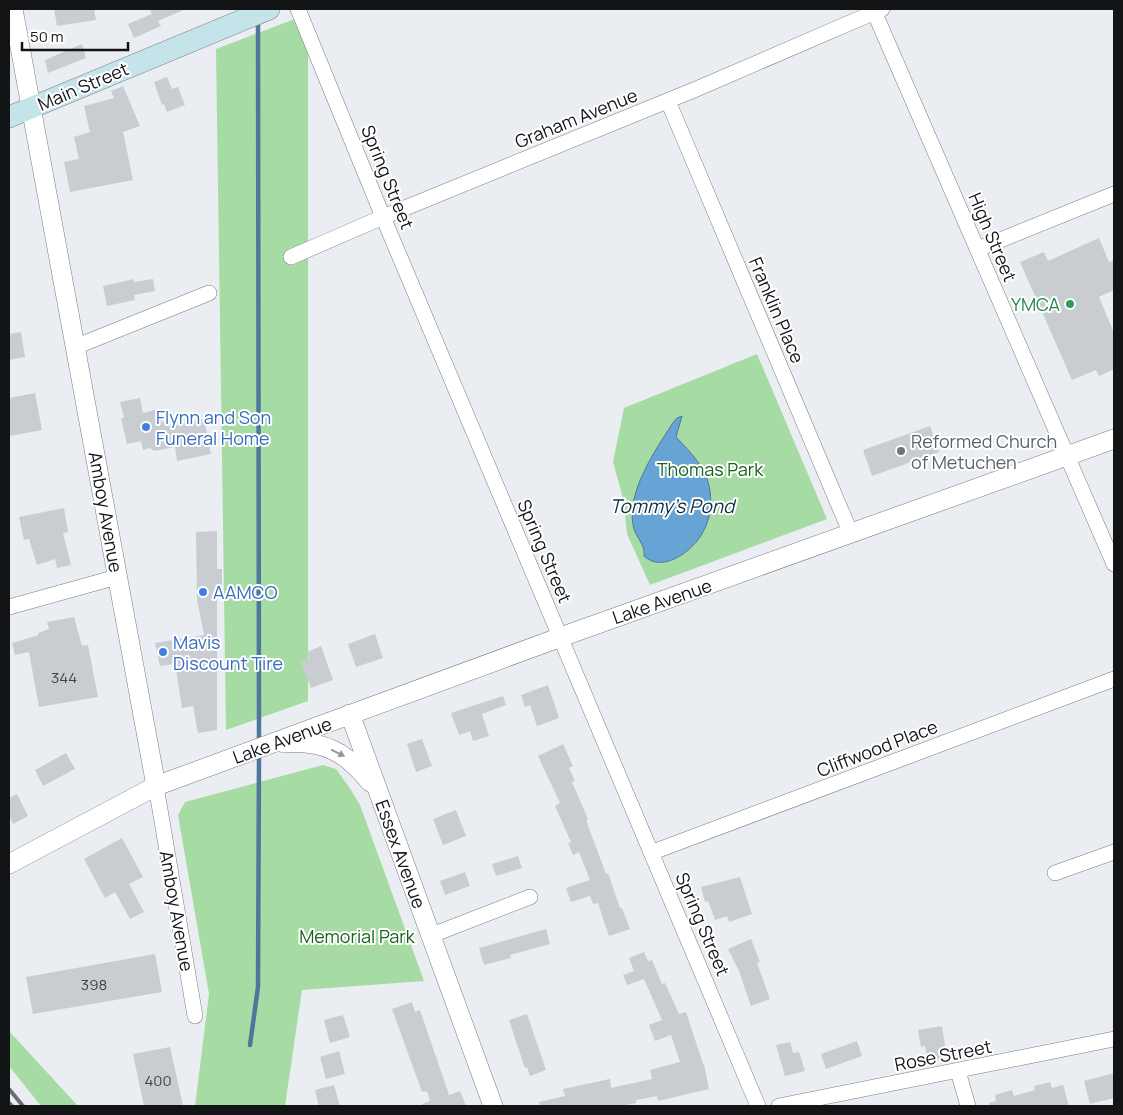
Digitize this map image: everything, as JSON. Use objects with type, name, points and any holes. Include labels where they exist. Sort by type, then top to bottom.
[{"type":"main road","name":"Main Street","points":[[9,117],[268,9]]},
{"type":"street","name":"Amboy Avenue","points":[[14,9],[156,786],[195,1016]]},
{"type":"street","name":"Spring Street","points":[[298,9],[383,217],[653,852],[758,1106]]},
{"type":"street","name":"Graham Avenue","points":[[291,257],[383,217],[668,101],[876,10]]},
{"type":"street","name":"High Street","points":[[876,10],[1114,564]]},
{"type":"street","name":"Franklin Place","points":[[668,101],[851,534]]},
{"type":"street","points":[[978,249],[1114,194]]},
{"type":"street","points":[[75,347],[209,293]]},
{"type":"street","name":"Lake Avenue","points":[[156,786],[561,637],[1114,439]]},
{"type":"street","points":[[9,607],[118,577]]},
{"type":"street","name":"Cliffwood Place","points":[[653,852],[1114,679]]},
{"type":"street","name":"Essex Avenue","points":[[350,714],[493,1106]]},
{"type":"street","points":[[273,744],[292,742],[315,744],[333,750],[347,757],[359,768],[379,793]]},
{"type":"street","points":[[9,864],[156,786]]},
{"type":"street","points":[[1055,873],[1114,852]]},
{"type":"street","points":[[432,935],[530,897]]},
{"type":"street","name":"Rose Street","points":[[779,1106],[1114,1039]]},
{"type":"street","points":[[958,1071],[968,1106]]},
{"type":"green space","points":[[308,14],[308,701],[226,730],[216,49]]},
{"type":"green space","name":"Thomas Park","points":[[757,354],[827,519],[650,585],[627,534],[624,502],[613,462],[624,408]]},
{"type":"green space","name":"Memorial Park","points":[[323,765],[336,769],[360,805],[424,981],[302,990],[285,1106],[195,1106],[209,994],[178,815],[185,802]]},
{"type":"green space","points":[[9,1031],[78,1106],[41,1106],[9,1066]]},
{"type":"water","name":"Tommy's Pond","points":[[682,416],[676,437],[698,461],[706,475],[711,496],[709,517],[699,539],[693,546],[677,558],[669,561],[652,561],[644,556],[643,548],[634,529],[632,512],[634,499],[638,485],[651,459],[672,424],[677,418]]},
{"type":"building","points":[[54,9],[94,9],[96,20],[57,26]]},
{"type":"building","points":[[150,9],[186,9],[158,21],[161,26],[134,38],[128,24],[152,14]]},
{"type":"building","points":[[82,44],[86,58],[48,73],[45,60]]},
{"type":"building","points":[[167,77],[172,89],[178,87],[185,105],[167,112],[164,104],[162,105],[154,82]]},
{"type":"building","points":[[123,86],[140,126],[123,132],[133,180],[70,192],[64,162],[79,159],[74,137],[90,132],[84,106],[114,98],[111,91]]},
{"type":"building","name":"YMCA","points":[[1099,238],[1109,262],[1114,260],[1114,290],[1099,297],[1114,333],[1114,369],[1099,376],[1096,370],[1072,380],[1020,262],[1044,252],[1048,261]]},
{"type":"building","points":[[134,279],[134,282],[153,279],[155,291],[134,295],[135,300],[107,306],[103,286]]},
{"type":"building","points":[[21,332],[25,357],[9,360],[9,334]]},
{"type":"building","points":[[35,393],[42,430],[9,436],[9,398]]},
{"type":"building","points":[[140,398],[143,413],[159,409],[162,422],[168,420],[169,426],[204,419],[211,454],[177,461],[175,447],[154,451],[150,448],[143,450],[141,441],[127,444],[121,418],[124,418],[120,402]]},
{"type":"building","name":"Reformed Church of Metuchen","points":[[930,426],[939,452],[872,476],[863,450]]},
{"type":"building","points":[[64,508],[68,532],[63,533],[71,565],[57,568],[55,559],[37,565],[29,539],[24,540],[19,517]]},
{"type":"building","points":[[217,531],[217,569],[222,569],[222,595],[217,596],[217,730],[198,733],[193,706],[182,708],[175,664],[160,666],[155,643],[204,635],[197,599],[196,532]]},
{"type":"building","points":[[74,617],[82,646],[88,645],[98,697],[39,707],[29,652],[15,655],[12,643],[39,635],[38,633],[49,629],[47,622]]},
{"type":"building","points":[[375,634],[383,658],[356,667],[348,644]]},
{"type":"building","points":[[321,646],[333,680],[311,688],[301,662],[309,659],[307,652]]},
{"type":"building","points":[[548,685],[559,718],[537,726],[530,705],[525,707],[521,695]]},
{"type":"building","points":[[503,696],[506,705],[482,714],[489,736],[473,741],[470,731],[459,735],[451,713]]},
{"type":"building","points":[[422,739],[432,766],[416,772],[407,744]]},
{"type":"building","points":[[563,744],[573,766],[569,768],[575,781],[572,782],[588,819],[586,820],[606,874],[608,873],[620,908],[622,908],[630,929],[609,936],[598,903],[593,904],[590,896],[571,902],[566,888],[590,880],[579,852],[573,855],[568,843],[571,842],[555,806],[560,803],[538,756]]},
{"type":"building","points":[[66,753],[75,769],[43,786],[35,770]]},
{"type":"building","points":[[17,794],[28,816],[13,824],[9,815],[9,798]]},
{"type":"building","points":[[456,810],[466,836],[443,845],[433,819]]},
{"type":"building","points":[[122,838],[143,877],[129,884],[144,912],[130,919],[115,892],[105,898],[84,859]]},
{"type":"building","points":[[518,856],[522,868],[496,876],[492,864]]},
{"type":"building","points":[[465,872],[470,886],[445,895],[440,881]]},
{"type":"building","points":[[740,877],[752,914],[729,922],[727,916],[715,920],[708,901],[705,902],[701,887]]},
{"type":"building","points":[[546,929],[550,944],[510,955],[511,958],[484,965],[479,948]]},
{"type":"building","points":[[751,939],[760,962],[757,963],[770,999],[751,1006],[739,971],[728,949]]},
{"type":"building","points":[[644,952],[648,961],[652,960],[662,984],[665,983],[679,1014],[686,1012],[704,1064],[709,1089],[658,1101],[657,1096],[636,1100],[636,1103],[621,1106],[540,1106],[539,1102],[565,1096],[563,1089],[610,1079],[611,1088],[652,1079],[650,1070],[680,1062],[671,1035],[655,1041],[649,1025],[662,1020],[644,979],[627,985],[623,975],[634,971],[629,958]]},
{"type":"building","points":[[155,954],[162,992],[33,1014],[26,977]]},
{"type":"building","points":[[412,1002],[415,1012],[420,1010],[449,1095],[460,1091],[466,1106],[422,1106],[422,1104],[430,1101],[427,1091],[422,1092],[392,1009]]},
{"type":"building","points":[[527,1014],[546,1070],[530,1076],[527,1067],[525,1068],[509,1020]]},
{"type":"building","points":[[343,1015],[350,1037],[330,1043],[324,1020]]},
{"type":"building","points":[[942,1026],[946,1051],[941,1053],[942,1060],[928,1062],[925,1046],[921,1047],[918,1030]]},
{"type":"building","points":[[857,1041],[862,1056],[826,1069],[821,1054]]},
{"type":"building","points":[[790,1042],[793,1053],[799,1052],[805,1071],[785,1076],[776,1045]]},
{"type":"building","points":[[170,1047],[183,1106],[144,1106],[133,1054]]},
{"type":"building","points":[[339,1051],[345,1074],[326,1079],[320,1057]]},
{"type":"building","points":[[1114,1073],[1114,1098],[1090,1104],[1084,1081]]},
{"type":"building","points":[[1050,1082],[1052,1088],[1063,1085],[1069,1106],[989,1106],[989,1103],[996,1101],[995,1095],[1012,1090],[1014,1096],[1035,1090],[1034,1086]]},
{"type":"building","points":[[334,1085],[340,1106],[319,1106],[315,1090]]},
{"type":"waterway","points":[[258,20],[259,742]]},
{"type":"waterway","points":[[250,1045],[258,987],[259,753]]},
{"type":"railway","points":[[9,1089],[23,1106]]},
{"type":"railway","points":[[9,1103],[12,1106]]},
{"type":"place","name":"YMCA","points":[[1070,304]]},
{"type":"place","name":"Flynn and Son Funeral Home","points":[[146,427]]},
{"type":"place","name":"Reformed Church of Metuchen","points":[[901,451]]},
{"type":"place","name":"AAMCO","points":[[203,592]]},
{"type":"place","name":"Mavis Discount Tire","points":[[163,652]]}]
